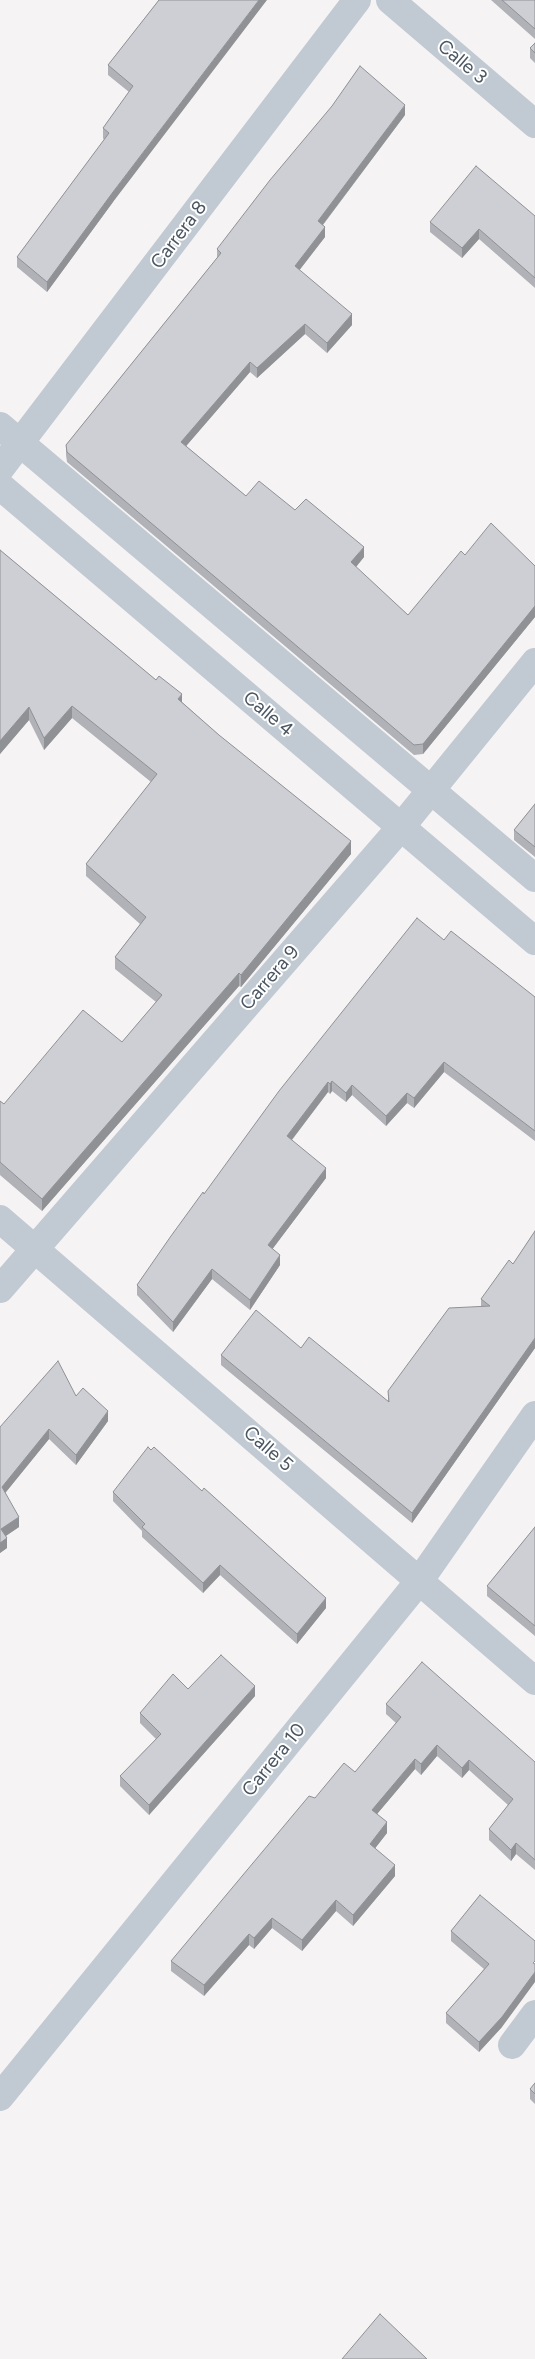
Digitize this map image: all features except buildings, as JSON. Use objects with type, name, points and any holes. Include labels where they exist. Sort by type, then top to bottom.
[{"type":"street","name":"Carrera 8","points":[[0,469],[357,0]]},
{"type":"street","name":"Calle 3","points":[[390,0],[535,124]]},
{"type":"street","points":[[0,426],[535,878]]},
{"type":"street","name":"Calle 4","points":[[0,486],[535,941]]},
{"type":"street","name":"Carrera 9","points":[[0,1289],[401,827],[535,662]]},
{"type":"street","name":"Calle 5","points":[[0,1219],[535,1681]]},
{"type":"street","name":"Carrera 10","points":[[0,2097],[420,1580],[535,1415]]},
{"type":"street","points":[[512,2045],[535,2014]]}]
